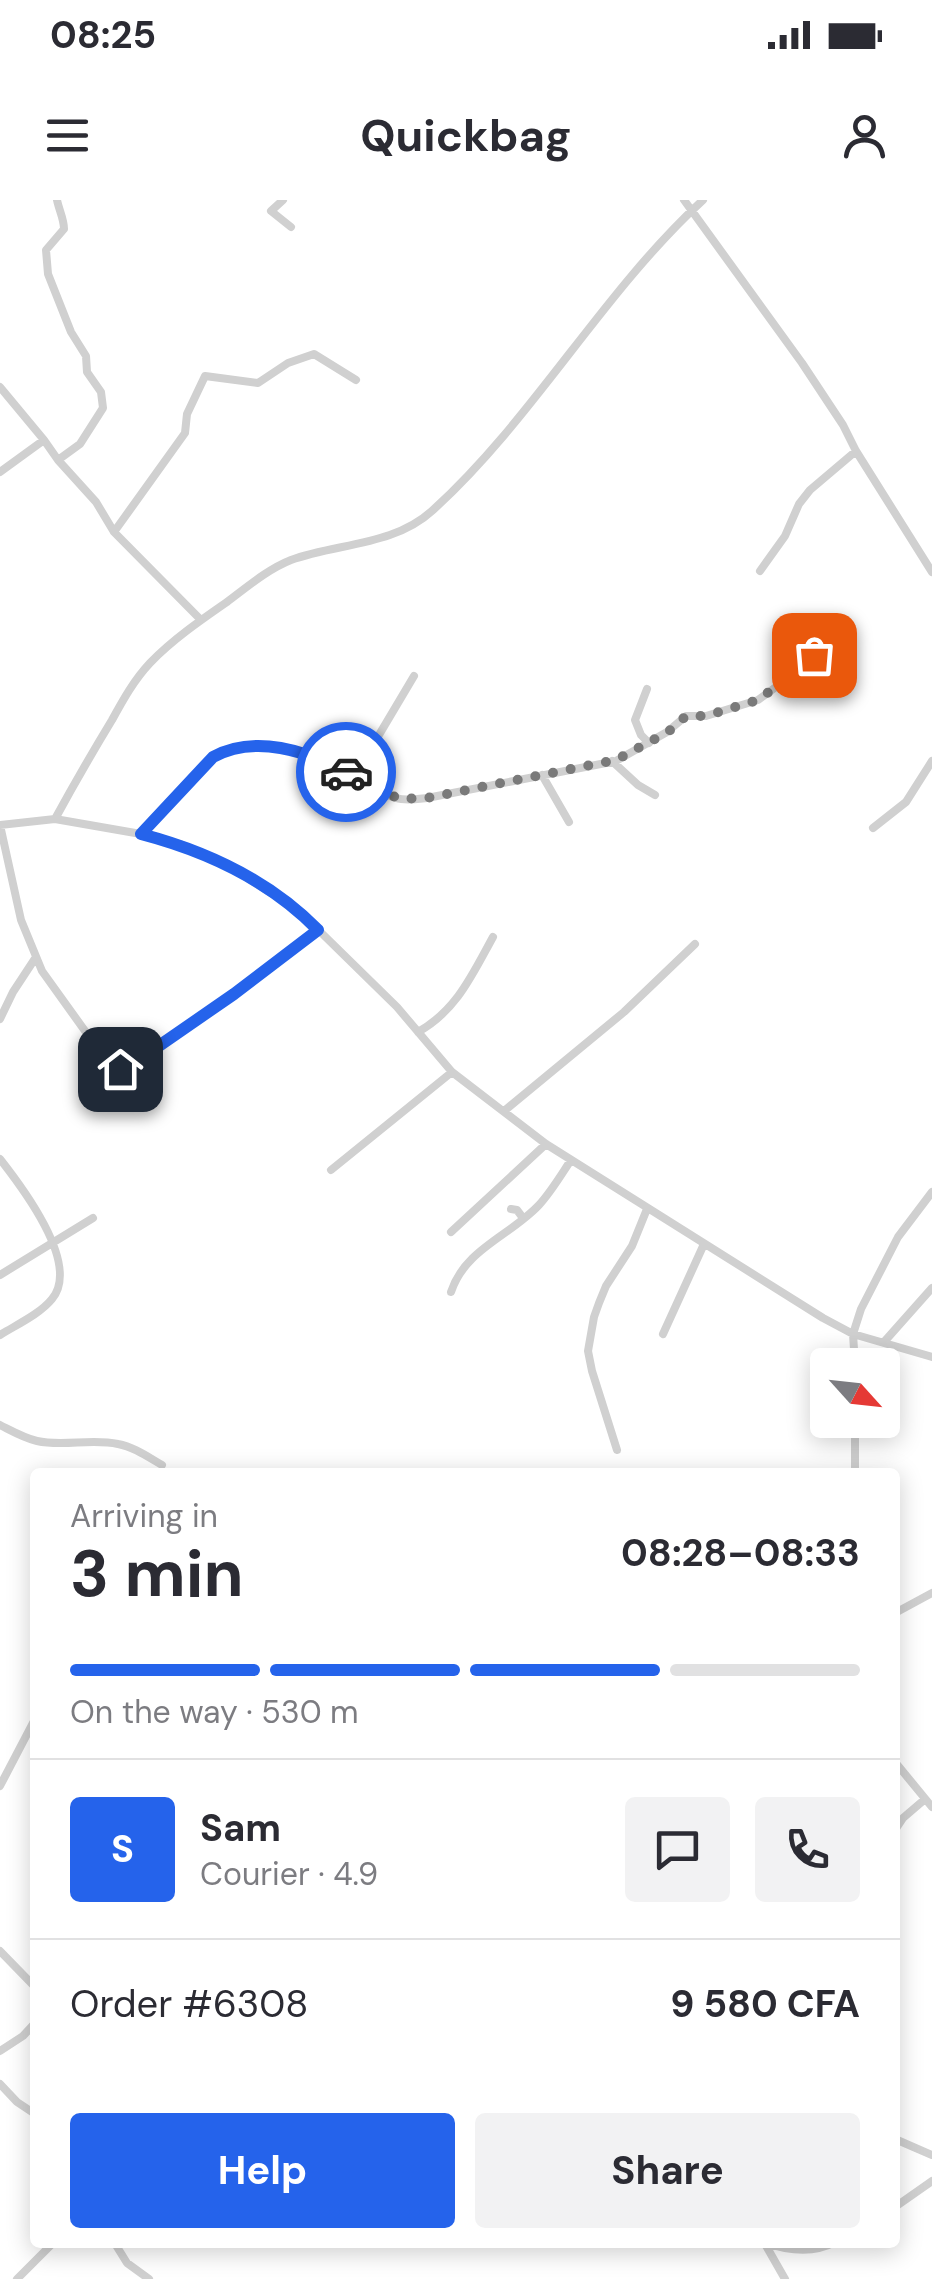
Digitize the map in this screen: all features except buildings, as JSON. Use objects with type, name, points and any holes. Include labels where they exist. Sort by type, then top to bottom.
[{"type":"street","points":[[57,200],[64,229],[46,250],[48,274],[71,332],[86,356],[87,372],[101,392],[103,408],[80,444],[58,460]]},
{"type":"street","points":[[282,200],[271,211],[291,227]]},
{"type":"street","points":[[684,200],[802,363],[932,572]]},
{"type":"street","points":[[55,820],[135,680],[162,652],[280,565],[400,532],[429,514],[464,480],[611,300],[703,200]]},
{"type":"street","points":[[114,532],[186,433],[187,414],[206,376],[258,383],[288,363],[314,354],[356,380]]},
{"type":"street","points":[[0,387],[96,502],[114,532],[202,620]]},
{"type":"street","points":[[0,472],[44,440]]},
{"type":"street","points":[[760,570],[785,536],[810,490],[856,451]]},
{"type":"street","points":[[141,834],[213,757],[227,749],[271,746],[306,754],[392,796],[407,800],[427,798],[612,761],[650,743],[686,716],[706,716],[758,700],[790,676],[794,661],[844,644]]},
{"type":"street","points":[[354,777],[414,676]]},
{"type":"street","points":[[647,689],[636,720],[641,735],[650,743]]},
{"type":"street","points":[[612,761],[655,796]]},
{"type":"street","points":[[873,828],[906,802],[932,761]]},
{"type":"street","points":[[542,775],[569,822]]},
{"type":"street","points":[[318,930],[181,1032],[120,1069],[108,1063],[42,971],[21,920],[0,825],[55,820],[141,834],[180,844],[230,866],[299,911],[397,1007],[452,1072],[546,1144],[823,1318],[853,1334],[932,1357]]},
{"type":"street","points":[[418,1032],[443,1017],[493,937]]},
{"type":"street","points":[[504,1111],[624,1012],[695,944]]},
{"type":"street","points":[[0,1019],[36,957]]},
{"type":"street","points":[[331,1170],[452,1072]]},
{"type":"street","points":[[451,1232],[546,1144]]},
{"type":"street","points":[[0,1159],[28,1194],[52,1243],[61,1274],[50,1302],[0,1335]]},
{"type":"street","points":[[450,1292],[469,1260],[538,1207],[571,1160]]},
{"type":"street","points":[[854,1348],[853,1334],[861,1309],[898,1237],[932,1192]]},
{"type":"street","points":[[511,1209],[524,1218]]},
{"type":"street","points":[[618,1450],[588,1351],[594,1317],[606,1286],[632,1246],[647,1209]]},
{"type":"street","points":[[0,1275],[93,1218]]},
{"type":"street","points":[[663,1334],[704,1244]]},
{"type":"street","points":[[884,1342],[932,1288]]},
{"type":"street","points":[[0,1425],[34,1441],[117,1443],[162,1465]]},
{"type":"street","points":[[855,1438],[855,1468]]},
{"type":"street","points":[[900,1610],[932,1593]]},
{"type":"street","points":[[0,1786],[30,1729]]},
{"type":"street","points":[[900,1769],[932,1807]]},
{"type":"street","points":[[900,1821],[924,1800]]},
{"type":"street","points":[[0,1952],[30,1982]]},
{"type":"street","points":[[0,2051],[30,2028]]},
{"type":"street","points":[[0,2084],[30,2110]]},
{"type":"street","points":[[900,2141],[932,2155]]},
{"type":"street","points":[[900,2203],[932,2181]]},
{"type":"street","points":[[17,2279],[48,2248]]},
{"type":"street","points":[[118,2248],[127,2263],[148,2279]]},
{"type":"street","points":[[767,2248],[784,2279]]},
{"type":"street","points":[[786,2248],[824,2248]]},
{"type":"way so far","points":[[346,772],[407,800],[616,760],[668,732],[686,716],[706,716],[758,700],[790,676],[794,661],[814,655]]},
{"type":"route","points":[[120,1069],[181,1032],[318,930],[299,911],[230,866],[180,844],[141,834],[213,757],[227,749],[271,746],[306,754],[346,772]]}]
